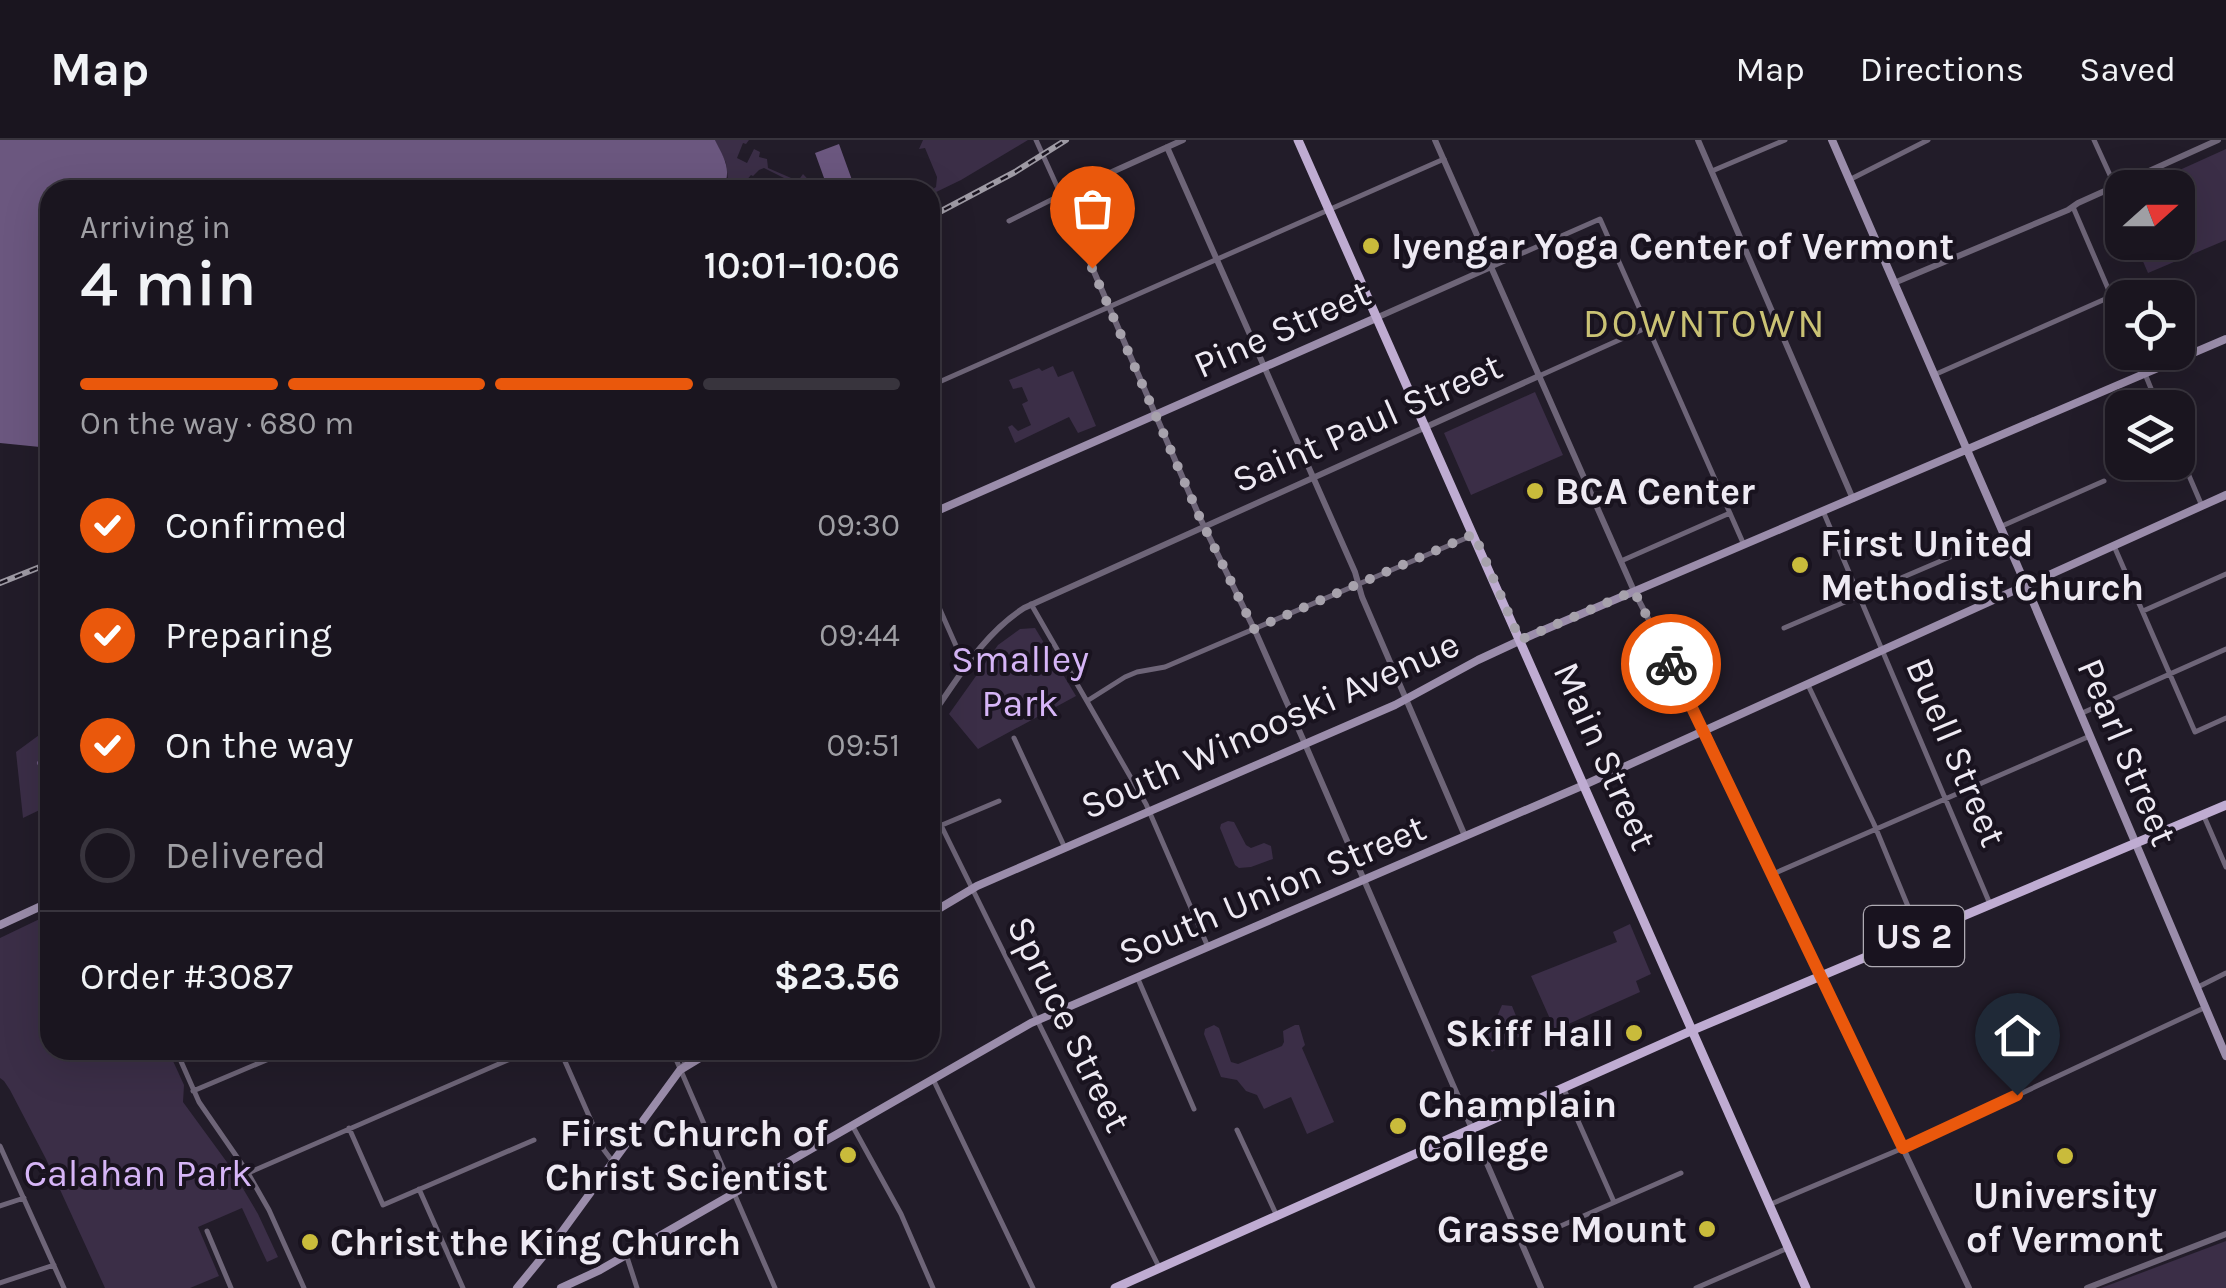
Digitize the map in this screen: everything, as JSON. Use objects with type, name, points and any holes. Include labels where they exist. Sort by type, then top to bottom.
[{"type":"main road","name":"Main Street","points":[[1298,140],[1806,1288]]},
{"type":"main road","name":"Pearl Street","points":[[1832,140],[2226,1056]]},
{"type":"main road","name":"Pine Street","points":[[940,510],[1376,318]]},
{"type":"main road","name":"South Winooski Avenue","points":[[940,908],[972,888],[1407,700],[1520,640],[2226,338]]},
{"type":"main road","name":"South Union Street","points":[[562,1288],[586,1278],[1036,1021],[1584,785],[2226,495]]},
{"type":"main road","name":"US 2","points":[[1692,1030],[2226,805]]},
{"type":"main road","points":[[0,924],[40,906]]},
{"type":"main road","points":[[1115,1288],[1692,1030]]},
{"type":"main road","points":[[516,1288],[680,1070],[696,1060]]},
{"type":"street","points":[[1036,140],[1542,1288]]},
{"type":"street","points":[[1009,222],[1166,144],[1184,140]]},
{"type":"street","points":[[1435,140],[1634,591],[1705,730],[1970,1288]]},
{"type":"street","points":[[1698,140],[1853,499]]},
{"type":"street","points":[[1712,171],[1786,140]]},
{"type":"street","points":[[1849,180],[1928,140]]},
{"type":"street","points":[[2094,140],[2108,170]]},
{"type":"street","points":[[2151,170],[2218,140]]},
{"type":"street","points":[[1166,144],[1314,477],[1465,836]]},
{"type":"street","points":[[940,382],[1444,159]]},
{"type":"street","points":[[1894,284],[2105,191]]},
{"type":"street","points":[[2073,208],[2105,280]]},
{"type":"street","name":"Pine Street","points":[[1376,318],[1600,219],[1648,326]]},
{"type":"street","points":[[1934,376],[2105,299]]},
{"type":"street","points":[[1648,326],[1744,545]]},
{"type":"street","name":"Saint Paul Street","points":[[940,704],[995,631],[1031,604],[1648,326]]},
{"type":"street","points":[[2143,370],[2152,390]]},
{"type":"street","points":[[2191,480],[2202,506]]},
{"type":"street","points":[[1784,628],[2104,481]]},
{"type":"street","name":"Buell Street","points":[[1823,511],[1990,904]]},
{"type":"street","points":[[1621,561],[1730,513]]},
{"type":"street","points":[[1087,701],[1137,672],[1165,667],[1474,534]]},
{"type":"street","points":[[2114,546],[2195,732],[2226,718]]},
{"type":"street","points":[[2143,611],[2226,574]]},
{"type":"street","points":[[1031,604],[1150,811],[1208,947]]},
{"type":"street","points":[[940,610],[968,663]]},
{"type":"street","points":[[2080,714],[2226,649]]},
{"type":"street","points":[[1808,685],[1920,934]]},
{"type":"street","points":[[1773,874],[2090,736]]},
{"type":"street","points":[[1014,738],[1064,848]]},
{"type":"street","points":[[941,825],[999,801]]},
{"type":"street","points":[[2203,814],[2226,867]]},
{"type":"street","name":"Spruce Street","points":[[941,825],[1160,1268]]},
{"type":"street","points":[[2198,987],[2226,973]]},
{"type":"street","points":[[1137,978],[1194,1109]]},
{"type":"street","points":[[1769,1205],[1903,1148],[2206,1007]]},
{"type":"street","points":[[180,1060],[193,1092],[269,1210],[304,1288]]},
{"type":"street","points":[[193,1092],[267,1060]]},
{"type":"street","points":[[248,1173],[509,1060]]},
{"type":"street","points":[[564,1060],[613,1162]]},
{"type":"street","points":[[676,1060],[776,1288]]},
{"type":"street","points":[[680,1070],[687,1060]]},
{"type":"street","points":[[933,1079],[1033,1288]]},
{"type":"street","points":[[1563,1087],[1614,1202]]},
{"type":"street","points":[[852,1125],[934,1288]]},
{"type":"street","points":[[350,1128],[383,1205],[534,1140]]},
{"type":"street","points":[[1236,1130],[1277,1217]]},
{"type":"street","points":[[0,1146],[64,1288]]},
{"type":"street","points":[[1522,1244],[1681,1173]]},
{"type":"street","points":[[419,1190],[463,1288]]},
{"type":"street","points":[[0,1206],[24,1198]]},
{"type":"street","points":[[207,1231],[231,1288]]},
{"type":"street","points":[[2087,1288],[2226,1234]]},
{"type":"street","points":[[1696,1288],[1788,1248]]},
{"type":"street","points":[[626,1254],[637,1288]]},
{"type":"street","points":[[0,1283],[54,1266]]},
{"type":"green space","points":[[715,140],[749,140],[743,143],[737,158],[747,163],[754,149],[760,152],[759,157],[767,159],[768,168],[796,180],[764,168],[747,180],[728,180],[726,163]]},
{"type":"green space","points":[[923,140],[1028,140],[940,190],[940,180],[925,148],[919,149]]},
{"type":"green space","points":[[2226,149],[2226,240],[2195,253],[2195,170],[2180,170]]},
{"type":"green space","points":[[2142,260],[2179,260],[2148,273]]},
{"type":"green space","points":[[1053,366],[1058,377],[1073,371],[1096,426],[1078,433],[1069,417],[1015,443],[1008,427],[1012,425],[1018,431],[1031,425],[1022,404],[1028,401],[1022,387],[1013,389],[1009,380]]},
{"type":"green space","points":[[1535,392],[1563,455],[1471,495],[1444,433]]},
{"type":"green space","name":"Smalley Park","points":[[1035,628],[1076,696],[978,749],[949,714],[998,645],[1020,629]]},
{"type":"green space","points":[[40,734],[40,810],[23,818],[16,752]]},
{"type":"green space","points":[[1228,821],[1234,822],[1251,848],[1264,843],[1271,846],[1273,859],[1251,867],[1235,865],[1220,828]]},
{"type":"green space","name":"Calahan Park","points":[[40,919],[40,1060],[173,1060],[184,1085],[183,1102],[229,1165],[278,1257],[267,1262],[242,1208],[198,1227],[219,1276],[190,1288],[105,1288],[46,1159],[0,1078],[0,938]]},
{"type":"green space","points":[[1630,924],[1651,974],[1636,981],[1640,992],[1555,1030],[1531,976],[1617,942],[1613,932]]},
{"type":"green space","points":[[1502,1005],[1512,1006],[1523,1033],[1492,1052],[1481,1035],[1495,1021]]},
{"type":"green space","points":[[1214,1025],[1219,1028],[1231,1062],[1238,1064],[1282,1046],[1283,1031],[1299,1025],[1305,1045],[1302,1048],[1334,1122],[1307,1134],[1291,1097],[1264,1109],[1257,1095],[1246,1091],[1237,1080],[1221,1077],[1204,1034],[1205,1029]]},
{"type":"green space","points":[[2226,1241],[2226,1288],[2101,1288],[2117,1282]]},
{"type":"shaded area","points":[[0,140],[715,140],[726,165],[726,180],[40,180],[40,447],[0,443]]},
{"type":"shaded area","points":[[839,144],[852,180],[825,180],[815,153]]},
{"type":"railway","points":[[940,212],[1066,140]]},
{"type":"railway","points":[[0,583],[40,567]]},
{"type":"way so far","points":[[1092,268],[1200,518],[1254,629],[1474,534],[1520,640],[1634,591],[1671,664]]},
{"type":"place","name":"Iyengar Yoga Center of Vermont","points":[[1371,246]]},
{"type":"place","name":"BCA Center","points":[[1535,491]]},
{"type":"place","name":"First United Methodist Church","points":[[1800,565]]},
{"type":"place","name":"Skiff Hall","points":[[1634,1033]]},
{"type":"place","name":"Champlain College","points":[[1398,1126]]},
{"type":"place","name":"First Church of Christ Scientist","points":[[848,1155]]},
{"type":"place","name":"University of Vermont","points":[[2065,1156]]},
{"type":"place","name":"Grasse Mount","points":[[1707,1229]]},
{"type":"place","name":"Christ the King Church","points":[[310,1242]]},
{"type":"district","name":"DOWNTOWN","points":[[1705,323]]},
{"type":"route","points":[[1671,664],[1903,1148],[2017,1095]]}]
